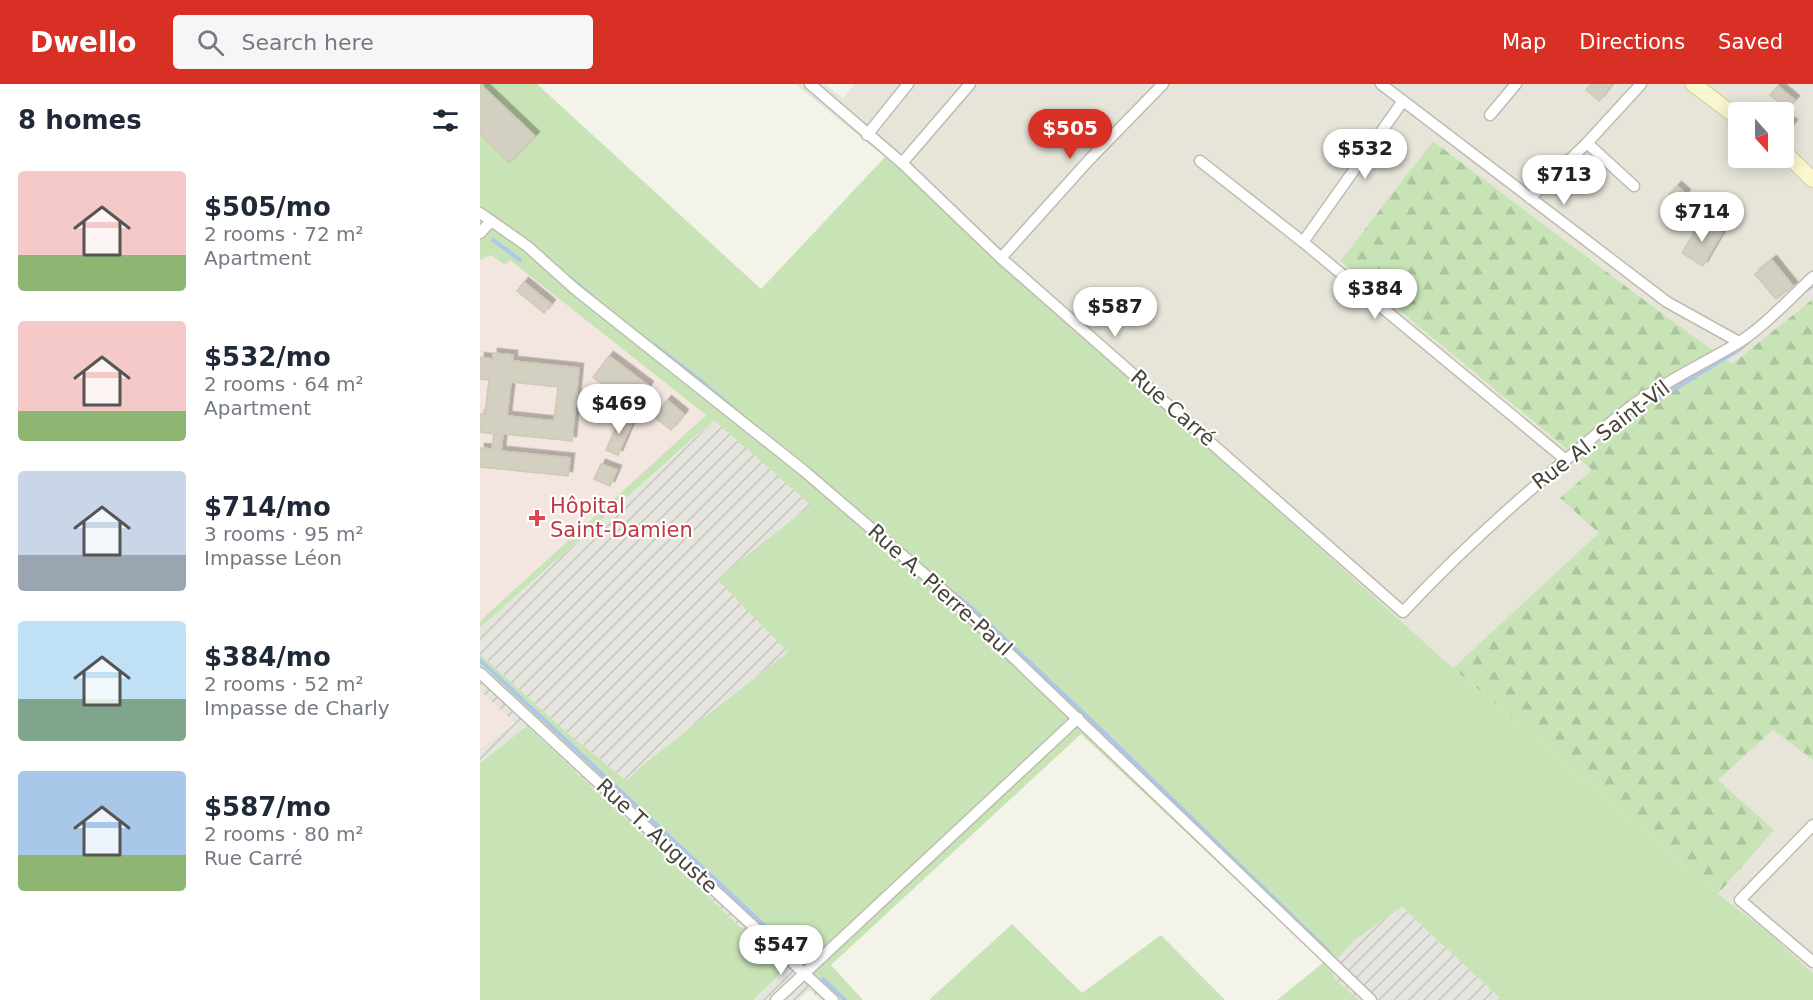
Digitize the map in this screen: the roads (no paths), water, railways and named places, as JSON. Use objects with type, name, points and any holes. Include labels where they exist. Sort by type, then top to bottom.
[{"type":"main road","points":[[1693,84],[1728,110]]},
{"type":"main road","points":[[1794,162],[1813,180]]},
{"type":"street","name":"Rue Carré","points":[[810,84],[902,163],[1001,258],[1403,612]]},
{"type":"street","points":[[867,135],[908,84]]},
{"type":"street","points":[[902,163],[970,84]]},
{"type":"street","points":[[1001,258],[1089,160],[1163,84]]},
{"type":"street","points":[[1381,84],[1667,302],[1739,342]]},
{"type":"street","points":[[1490,115],[1516,84]]},
{"type":"street","points":[[1530,198],[1587,143],[1641,84]]},
{"type":"street","points":[[1303,242],[1403,101]]},
{"type":"street","points":[[1587,143],[1634,186]]},
{"type":"street","points":[[1200,161],[1303,242],[1566,460]]},
{"type":"street","name":"Rue A. Pierre-Paul","points":[[480,213],[527,246],[575,289],[803,470],[944,591],[1371,1000]]},
{"type":"street","points":[[480,233],[490,221]]},
{"type":"street","name":"Rue Al. Saint-Vil","points":[[1403,612],[1432,580],[1516,500],[1633,405],[1739,342],[1813,277]]},
{"type":"street","name":"Rue T. Auguste","points":[[480,673],[833,1000]]},
{"type":"street","points":[[776,1000],[1078,718]]},
{"type":"street","points":[[1813,825],[1740,900],[1813,962]]},
{"type":"waterway","points":[[493,240],[520,260]]},
{"type":"waterway","points":[[570,278],[592,296]]},
{"type":"waterway","points":[[1805,291],[1813,285]]},
{"type":"waterway","points":[[1658,399],[1748,342]]},
{"type":"waterway","points":[[654,345],[735,410]]},
{"type":"waterway","points":[[952,592],[1094,723],[1328,951]]},
{"type":"waterway","points":[[480,660],[796,955]]},
{"type":"waterway","points":[[823,979],[845,1000]]},
{"type":"place","name":"Hôpital Saint-Damien","points":[[537,518]]}]
